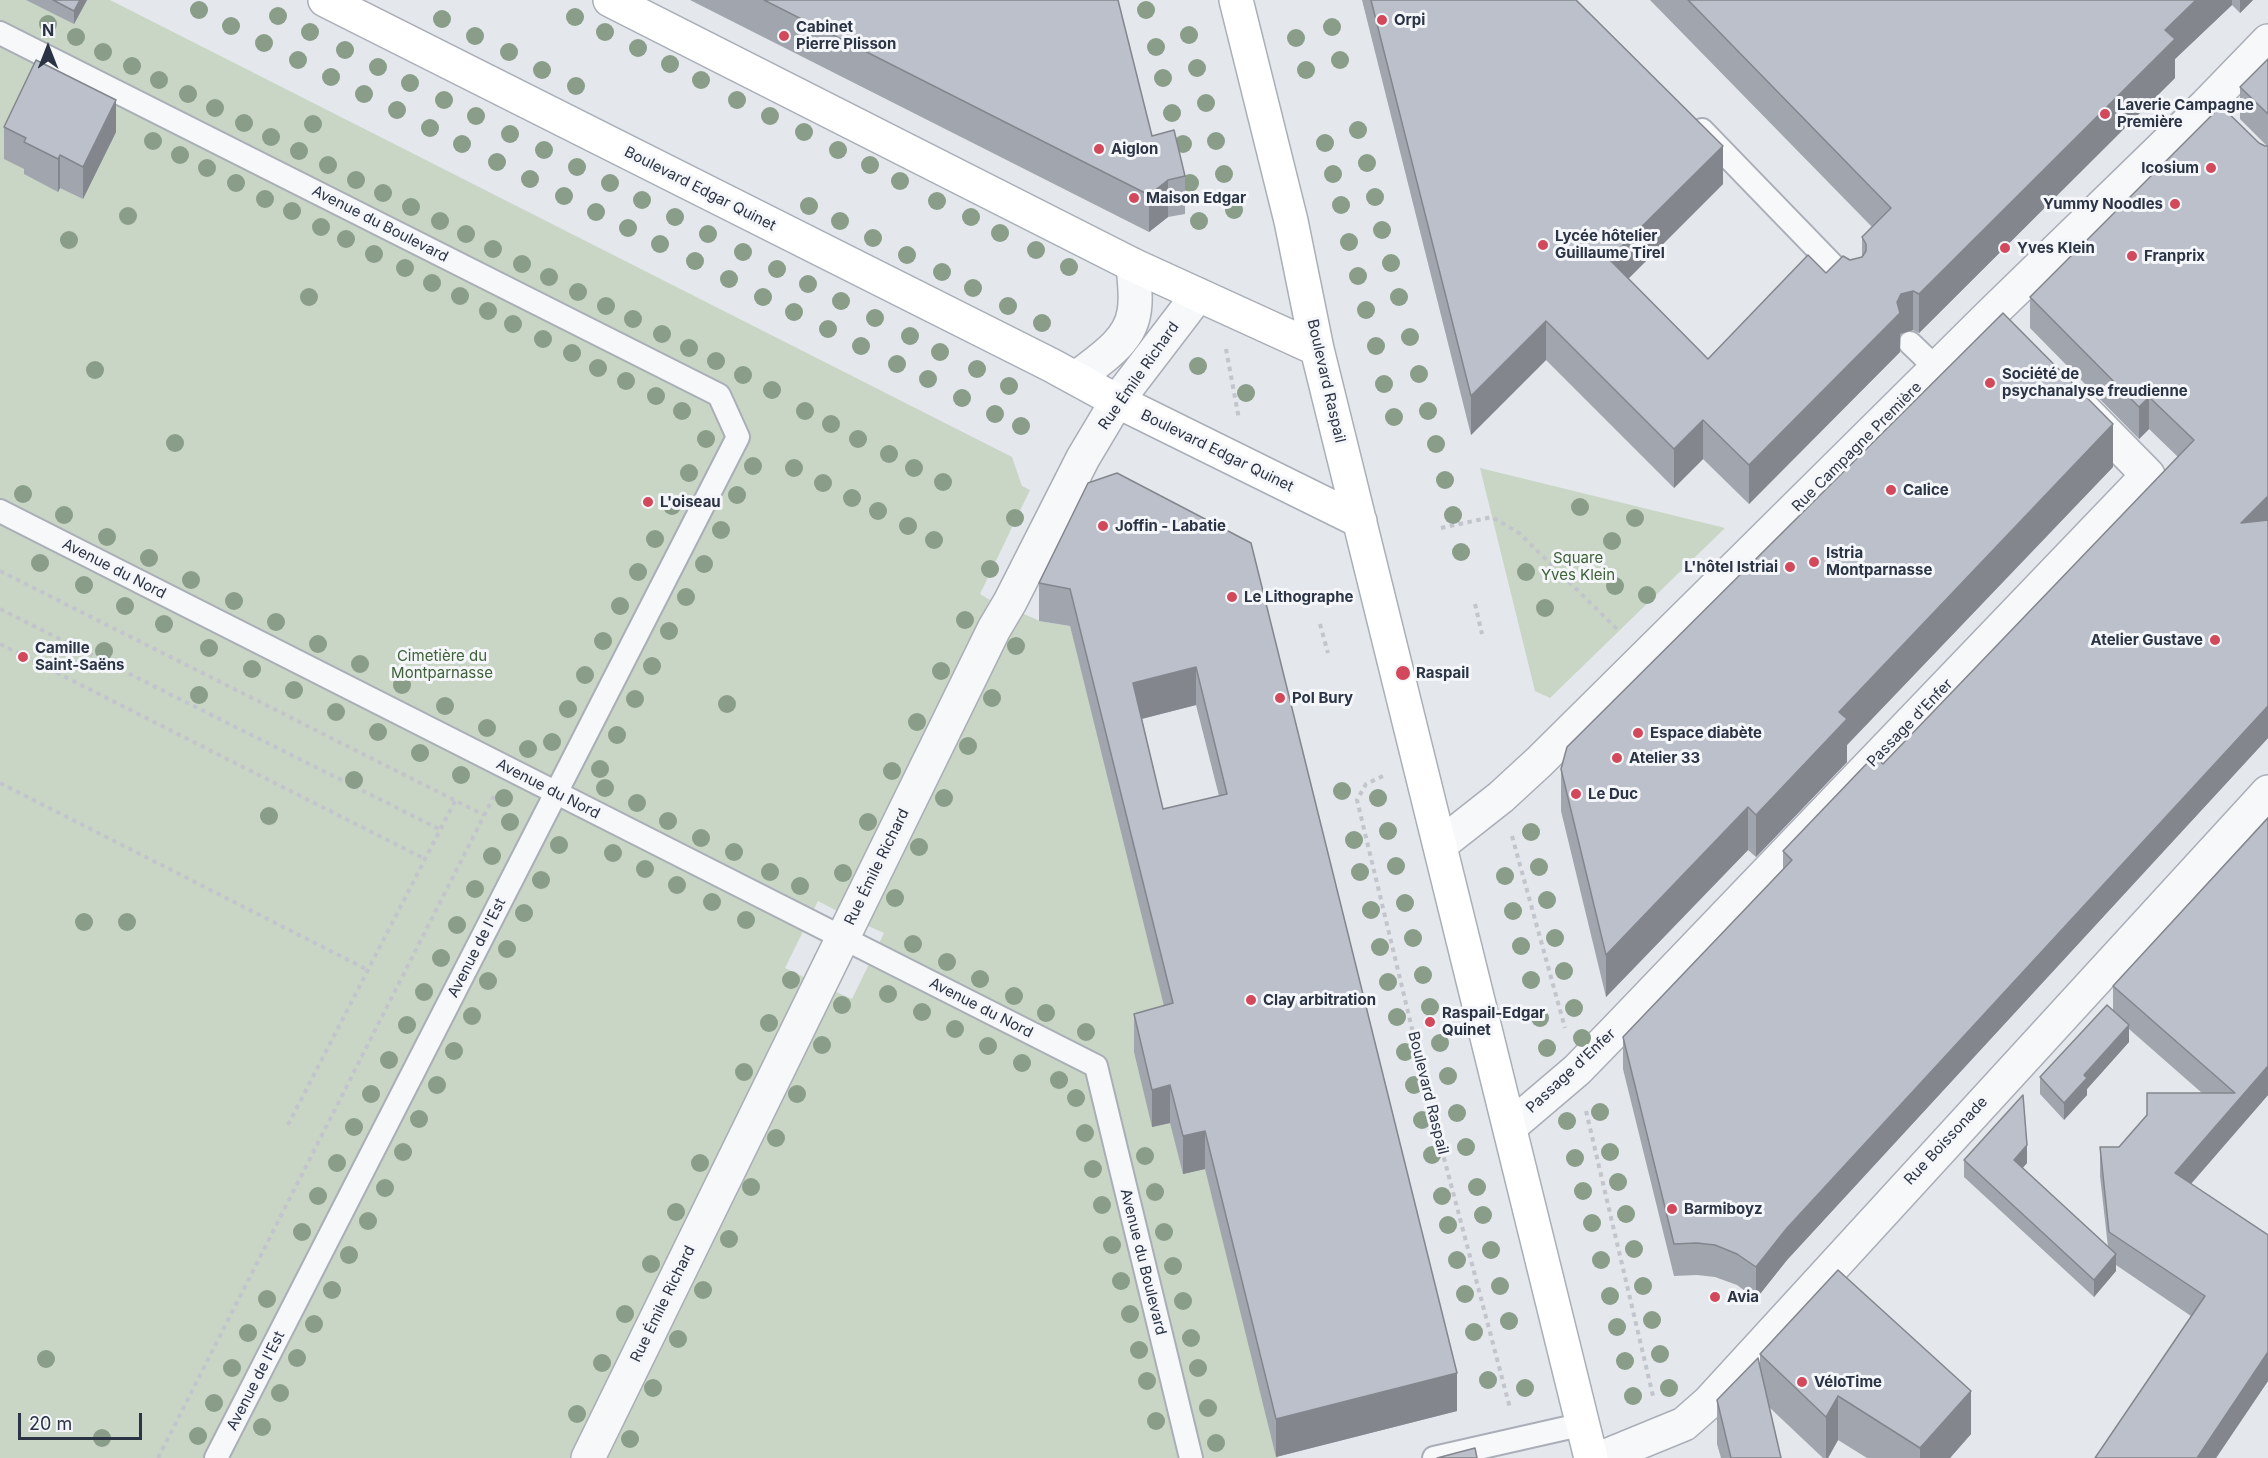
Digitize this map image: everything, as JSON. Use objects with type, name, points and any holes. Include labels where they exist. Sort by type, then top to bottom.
[{"type":"street","name":"Boulevard Edgar Quinet","points":[[325,0],[1076,378],[1117,401],[1360,521]]},
{"type":"street","points":[[610,0],[1133,265],[1317,349]]},
{"type":"street","name":"Boulevard Raspail","points":[[1236,0],[1291,221],[1317,349],[1591,1458]]},
{"type":"street","name":"Rue Campagne Première","points":[[1440,845],[1501,797],[1539,762],[1936,368],[2001,326],[2212,111],[2268,41]]},
{"type":"street","points":[[1076,378],[1110,352],[1125,334],[1134,315],[1133,265]]},
{"type":"street","name":"Rue Émile Richard","points":[[588,1458],[994,628],[1010,602],[1083,458],[1117,401],[1198,295]]},
{"type":"street","name":"Passage d'Enfer","points":[[1510,1127],[1608,1039],[2148,475],[2058,384]]},
{"type":"street","name":"Rue Boissonade","points":[[1601,1458],[1684,1424],[1709,1402],[2268,792]]},
{"type":"lane","name":"Avenue du Boulevard","points":[[0,33],[719,395],[738,437]]},
{"type":"lane","points":[[1690,118],[1852,286]]},
{"type":"lane","points":[[1910,343],[1936,368]]},
{"type":"lane","name":"Avenue de l'Est","points":[[216,1458],[738,437]]},
{"type":"lane","name":"Avenue du Nord","points":[[0,511],[1096,1066]]},
{"type":"lane","name":"Avenue du Boulevard","points":[[1096,1066],[1191,1458]]},
{"type":"lane","points":[[1434,1458],[1584,1424]]},
{"type":"path","points":[[1225,342],[1239,420]]},
{"type":"path","points":[[1441,528],[1492,517],[1519,533],[1624,636]]},
{"type":"path","points":[[0,571],[484,815]]},
{"type":"path","points":[[1474,604],[1482,634]]},
{"type":"path","points":[[0,609],[441,830]]},
{"type":"path","points":[[1320,624],[1328,653]]},
{"type":"path","points":[[0,644],[425,859]]},
{"type":"path","name":"Boulevard Raspail","points":[[1419,761],[1366,784],[1357,800],[1432,1113],[1518,1439]]},
{"type":"path","points":[[158,1458],[509,769]]},
{"type":"path","points":[[1,785],[368,970]]},
{"type":"path","points":[[288,1125],[455,801]]},
{"type":"green space","name":"Cimetière du Montparnasse","points":[[0,0],[110,0],[1012,457],[1022,486],[1030,490],[980,594],[990,600],[837,911],[818,901],[785,968],[806,978],[571,1458],[0,1458]]},
{"type":"green space","name":"Square Yves Klein","points":[[1480,468],[1725,528],[1550,698],[1535,691]]},
{"type":"green space","points":[[1019,612],[1040,621],[1070,626],[1278,1458],[605,1458],[834,991],[852,999],[884,933],[866,925]]},
{"type":"building","points":[[53,0],[80,0],[74,11]]},
{"type":"building","points":[[764,0],[1118,0],[1152,136],[1174,130],[1185,176],[1168,180],[1149,195]]},
{"type":"building","points":[[1371,0],[1576,0],[1723,146],[1609,259],[1708,359],[1808,255],[1826,273],[1843,256],[1850,260],[1862,257],[1866,251],[1866,244],[1862,237],[1891,208],[1688,0],[2196,0],[2165,30],[2175,39],[1919,294],[1913,291],[1901,294],[1897,302],[1900,313],[1749,465],[1703,420],[1674,449],[1546,321],[1471,396]]},
{"type":"building","points":[[2268,59],[2268,114],[2240,87]]},
{"type":"building","points":[[36,60],[116,100],[83,167],[60,155],[58,159],[24,142],[26,138],[4,127]]},
{"type":"building","points":[[2221,106],[2259,143],[2268,146],[2268,496],[2241,523],[2268,520],[2268,706],[1787,1228],[1756,1267],[1737,1254],[1715,1245],[1674,1244],[1623,1037],[1792,860],[1783,851],[1874,756],[1883,764],[2194,440],[2149,397],[2139,407],[2030,297]]},
{"type":"building","points":[[2003,313],[2113,424],[1839,712],[1847,719],[1756,815],[1748,807],[1606,955],[1561,769],[1567,747]]},
{"type":"building","points":[[1117,473],[1251,543],[1457,1373],[1276,1419],[1205,1131],[1183,1136],[1170,1085],[1152,1090],[1134,1014],[1173,1003],[1070,589],[1039,583],[1088,483]],"holes":[[[1196,667],[1227,794],[1163,809],[1133,683]]]},
{"type":"building","points":[[2268,818],[2268,1066],[2175,1173],[2268,1235],[2268,1352],[2197,1458],[2095,1458],[2205,1296],[2109,1232],[2100,1147],[2119,1147],[2147,1115],[2147,1093],[2235,1093],[2113,986]]},
{"type":"building","points":[[2107,1005],[2129,1025],[2084,1075],[2087,1078],[2064,1103],[2040,1077]]},
{"type":"building","points":[[2023,1095],[2027,1145],[2014,1160],[2116,1254],[2094,1280],[1964,1160]]},
{"type":"building","points":[[1838,1270],[1971,1391],[1920,1448],[1838,1396],[1826,1417],[1760,1354]]},
{"type":"building","points":[[1758,1358],[1781,1458],[1731,1458],[1717,1400]]},
{"type":"building","points":[[1475,1448],[1477,1458],[1437,1458]]},
{"type":"place","name":"Orpi","points":[[1382,20]]},
{"type":"place","name":"Cabinet Pierre Plisson","points":[[784,36]]},
{"type":"place","name":"Laverie Campagne Première","points":[[2105,114]]},
{"type":"place","name":"Aiglon","points":[[1099,149]]},
{"type":"place","name":"Icosium","points":[[2211,168]]},
{"type":"place","name":"Maison Edgar","points":[[1134,198]]},
{"type":"place","name":"Yummy Noodles","points":[[2175,204]]},
{"type":"place","name":"Lycée hôtelier Guillaume Tirel","points":[[1543,245]]},
{"type":"place","name":"Yves Klein","points":[[2005,248]]},
{"type":"place","name":"Franprix","points":[[2132,256]]},
{"type":"place","name":"Société de psychanalyse freudienne","points":[[1990,383]]},
{"type":"place","name":"Calice","points":[[1891,490]]},
{"type":"place","name":"L'oiseau","points":[[648,502]]},
{"type":"place","name":"Joffin - Labatie","points":[[1103,526]]},
{"type":"place","name":"Istria Montparnasse","points":[[1814,562]]},
{"type":"place","name":"L'hôtel Istriai","points":[[1790,567]]},
{"type":"place","name":"Le Lithographe","points":[[1232,597]]},
{"type":"place","name":"Atelier Gustave","points":[[2215,640]]},
{"type":"place","name":"Camille Saint-Saëns","points":[[23,657]]},
{"type":"place","name":"Raspail","points":[[1403,673]]},
{"type":"place","name":"Pol Bury","points":[[1280,698]]},
{"type":"place","name":"Espace diabète","points":[[1638,733]]},
{"type":"place","name":"Atelier 33","points":[[1617,758]]},
{"type":"place","name":"Le Duc","points":[[1576,794]]},
{"type":"place","name":"Clay arbitration","points":[[1251,1000]]},
{"type":"place","name":"Raspail-Edgar Quinet","points":[[1430,1022]]},
{"type":"place","name":"Barmiboyz","points":[[1672,1209]]},
{"type":"place","name":"Avia","points":[[1715,1297]]},
{"type":"place","name":"VéloTime","points":[[1802,1382]]}]
